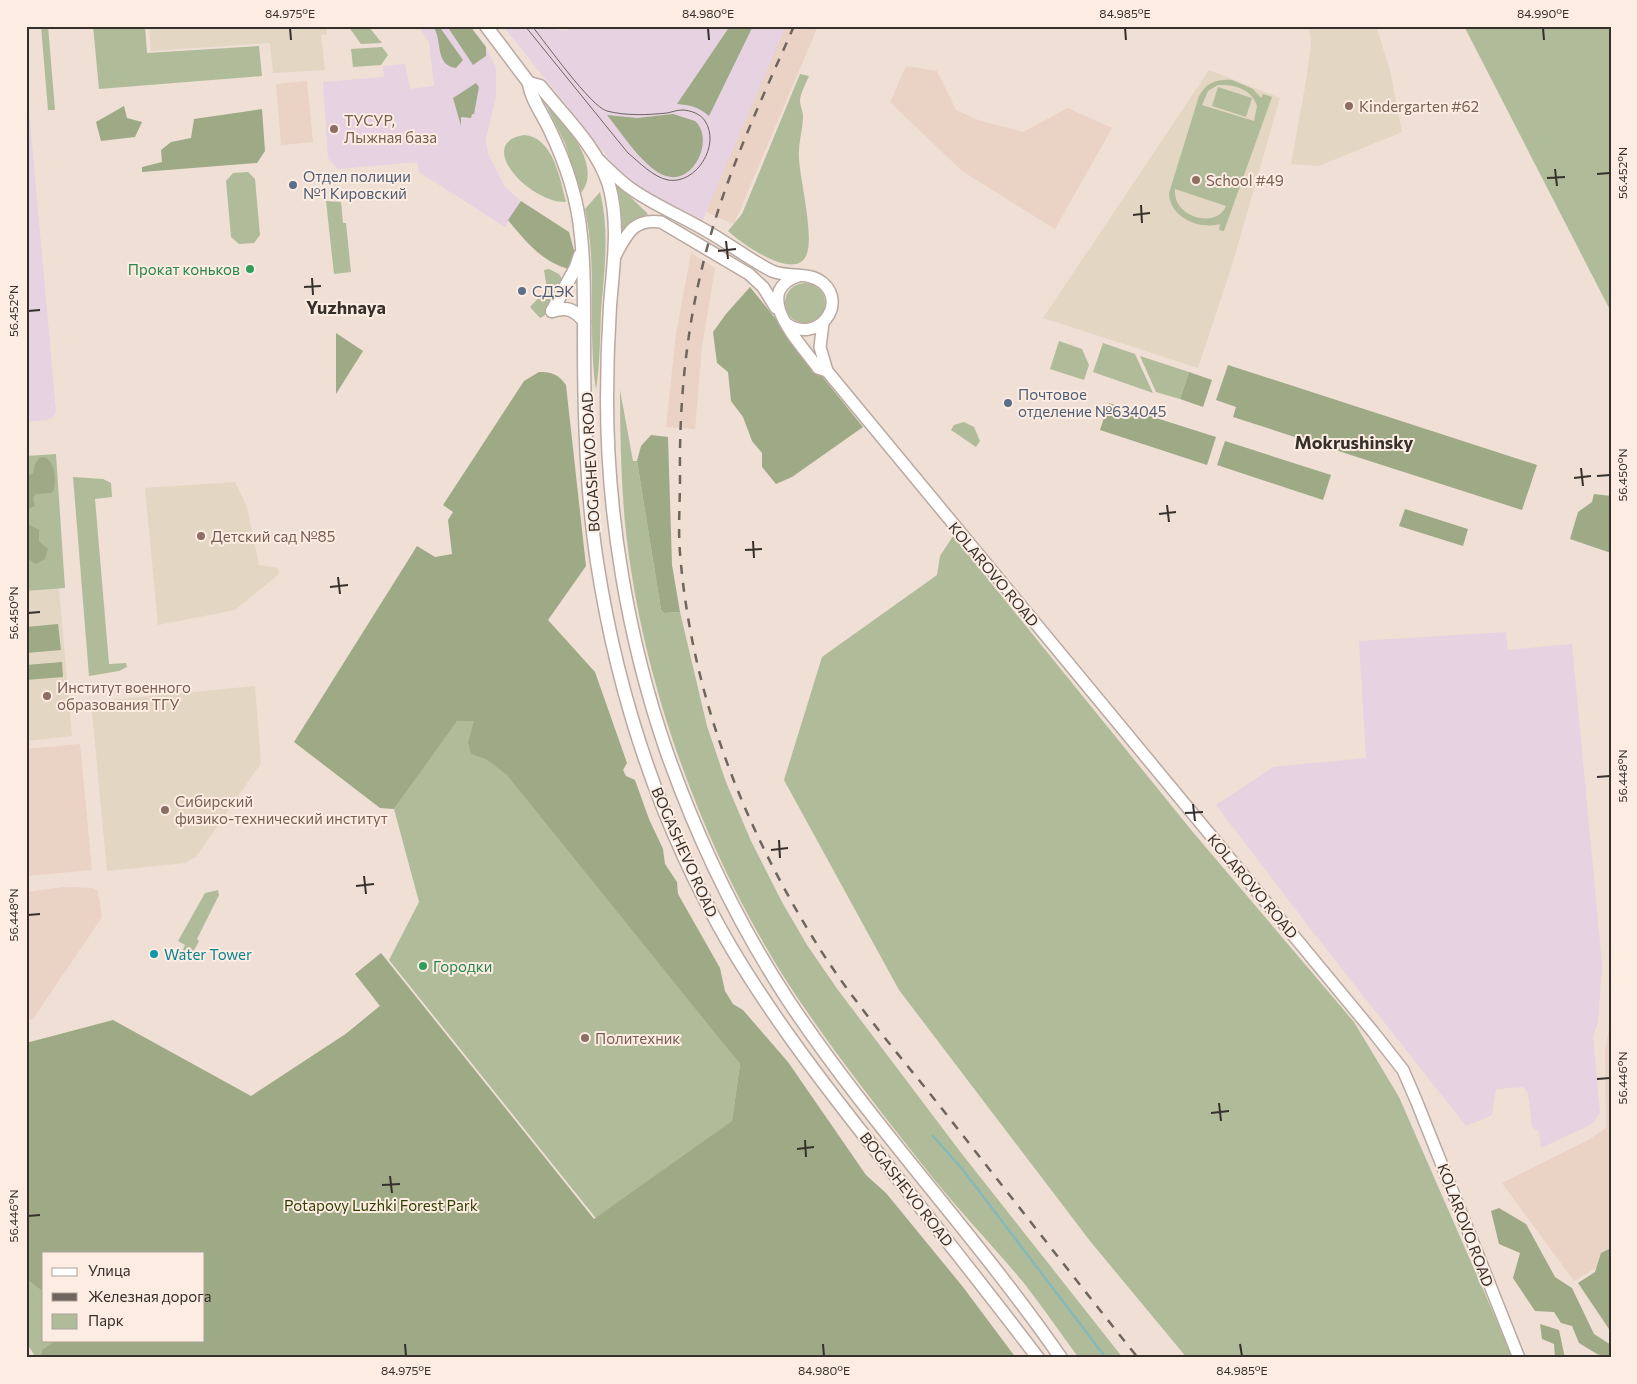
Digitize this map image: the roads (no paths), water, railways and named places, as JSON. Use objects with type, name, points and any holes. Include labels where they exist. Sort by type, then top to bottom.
[{"type":"main road","points":[[486,26],[529,83]]},
{"type":"main road","name":"BOGASHEVO ROAD","points":[[1038,1358],[799,1050],[731,948],[691,872],[640,744],[621,679],[603,596],[592,517],[582,248],[578,216],[565,170],[550,128],[530,93],[529,83],[540,86],[599,160],[609,187],[612,201],[615,256],[610,307],[607,397],[610,473],[616,526],[626,592],[644,674],[665,747],[694,824],[735,910],[790,1002],[916,1170],[1045,1334],[1061,1358]]},
{"type":"main road","points":[[599,160],[629,188],[769,269],[818,279],[829,291],[830,311],[823,323],[820,347],[827,371]]},
{"type":"main road","points":[[615,256],[634,227],[650,220],[661,222],[749,274],[763,287],[781,317],[818,368],[827,371]]},
{"type":"main road","points":[[582,248],[576,267],[552,311],[560,309],[571,310],[584,322]]},
{"type":"main road","points":[[798,276],[782,288],[777,298],[781,317],[800,330],[814,328],[823,323]]},
{"type":"main road","name":"KOLAROVO ROAD","points":[[827,371],[1368,1025],[1403,1070],[1430,1132],[1519,1358]]},
{"type":"main road","points":[[1045,1334],[1067,1358]]},
{"type":"waterway","points":[[933,1136],[963,1170],[1106,1358]]},
{"type":"tram line","points":[[525,26],[628,153],[642,165],[657,176],[668,180],[678,180],[696,170],[708,152],[710,141],[709,131],[701,116],[682,110],[645,115],[607,111],[600,107],[580,87],[532,26]]},
{"type":"railway","points":[[794,26],[733,168],[713,226],[698,283],[688,339],[682,394],[679,544],[686,604],[695,655],[708,705],[742,801],[763,848],[813,938],[873,1023],[1138,1358]]},
{"type":"place","name":"Kindergarten #62","points":[[1349,106]]},
{"type":"place","name":"ТУСУР, Лыжная база","points":[[334,129]]},
{"type":"place","name":"School #49","points":[[1196,180]]},
{"type":"place","name":"Отдел полиции №1 Кировский","points":[[293,185]]},
{"type":"place","name":"Прокат коньков","points":[[250,269]]},
{"type":"place","name":"СДЭК","points":[[522,291]]},
{"type":"place","name":"Почтовое отделение №634045","points":[[1008,403]]},
{"type":"place","name":"Детский сад №85","points":[[201,536]]},
{"type":"place","name":"Институт военного образования ТГУ","points":[[47,696]]},
{"type":"place","name":"Сибирский физико-технический институт","points":[[165,810]]},
{"type":"place","name":"Water Tower","points":[[154,954]]},
{"type":"place","name":"Городки","points":[[423,966]]},
{"type":"place","name":"Политехник","points":[[585,1038]]},
{"type":"district","name":"Yuzhnaya","points":[[346,307]]},
{"type":"district","name":"Mokrushinsky","points":[[1354,442]]},
{"type":"park label","name":"Potapovy Luzhki Forest Park","points":[[381,1205]]}]
